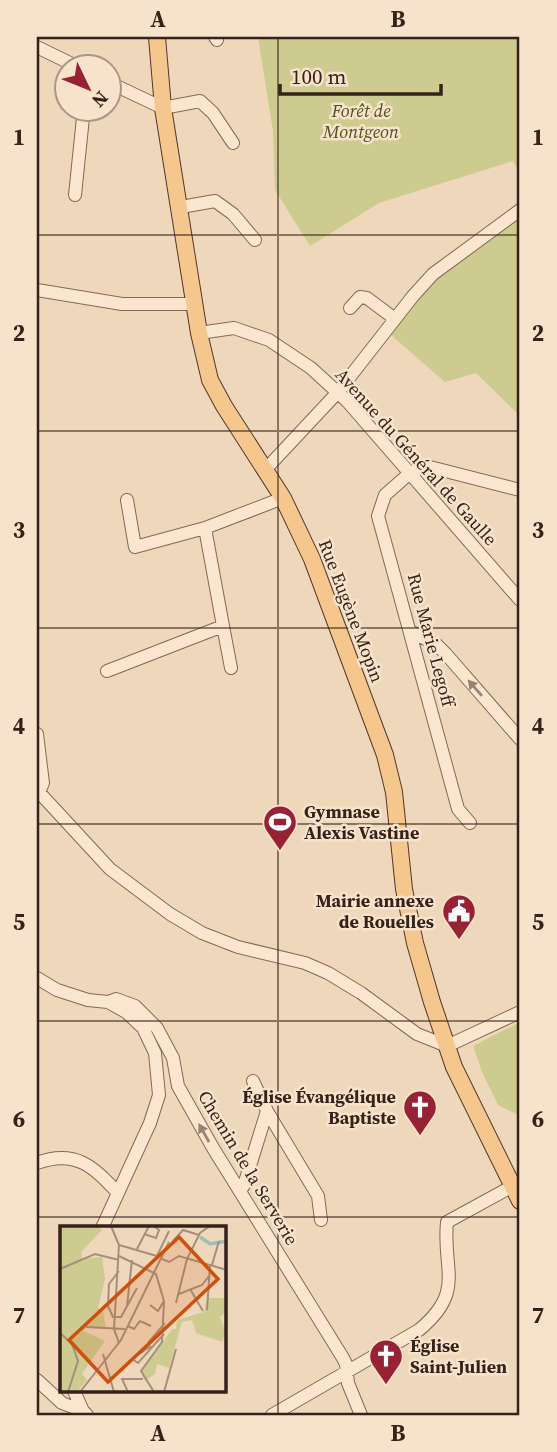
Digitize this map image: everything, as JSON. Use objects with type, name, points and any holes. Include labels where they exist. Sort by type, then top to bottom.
[{"type":"main road","name":"Rue Eugène Mopin","points":[[156,37],[163,108],[181,207],[199,333],[210,380],[223,406],[283,498],[312,559],[385,755],[394,792],[404,889],[415,943],[447,1046],[459,1077],[520,1201]]},
{"type":"street","points":[[122,89],[163,108],[200,101],[213,113],[233,143]]},
{"type":"street","points":[[75,195],[83,122]]},
{"type":"street","points":[[181,207],[215,201],[233,214],[255,240]]},
{"type":"street","points":[[265,470],[338,392],[433,274],[520,210]]},
{"type":"street","points":[[37,290],[122,304],[195,304]]},
{"type":"street","points":[[350,308],[360,297],[367,298],[395,318]]},
{"type":"street","name":"Avenue du Général de Gaulle","points":[[199,333],[234,328],[269,340],[311,368],[338,392],[520,600]]},
{"type":"street","points":[[410,473],[426,466],[520,491]]},
{"type":"street","name":"Rue Marie Legoff","points":[[410,473],[385,495],[379,516],[458,808],[470,823]]},
{"type":"street","points":[[127,500],[135,547],[205,528],[283,498]]},
{"type":"street","points":[[205,528],[231,668]]},
{"type":"street","points":[[107,671],[223,626]]},
{"type":"street","points":[[410,631],[437,645],[520,739]]},
{"type":"street","points":[[37,734],[43,783],[38,791],[110,869],[170,914],[202,933],[238,947],[305,963],[328,973],[361,993],[417,1034],[447,1046],[520,1013]]},
{"type":"street","name":"Chemin de la Serverie","points":[[37,978],[57,990],[88,1000],[108,1002],[116,999],[135,1006],[157,1028],[173,1058],[178,1086],[213,1148],[324,1324],[346,1364],[348,1383],[361,1415]]},
{"type":"street","points":[[103,1226],[150,1123],[159,1095],[155,1054],[143,1028],[126,1012],[108,1002]]},
{"type":"street","points":[[253,1081],[267,1111],[318,1196],[321,1220]]},
{"type":"street","points":[[240,1191],[267,1111]]},
{"type":"street","points":[[37,1163],[70,1157],[95,1168],[118,1193]]},
{"type":"street","points":[[272,1415],[419,1330],[431,1320],[444,1301],[450,1285],[445,1239],[447,1222],[513,1186]]},
{"type":"street","points":[[37,1380],[62,1403],[85,1413]]},
{"type":"street","points":[[74,1392],[85,1413]]},
{"type":"green space","name":"Forêt de Montgeon","points":[[258,37],[520,37],[520,174],[513,161],[379,203],[310,246],[275,190],[273,131]]},
{"type":"green space","points":[[520,213],[520,416],[476,373],[445,382],[390,334],[450,261]]},
{"type":"green space","points":[[520,1022],[520,1116],[498,1105],[473,1046]]},
{"type":"place","name":"Gymnase Alexis Vastine","points":[[280,852]]},
{"type":"place","name":"Mairie annexe de Rouelles","points":[[459,941]]},
{"type":"place","name":"Église Évangélique Baptiste","points":[[420,1137]]},
{"type":"place","name":"Église Saint-Julien","points":[[386,1386]]}]
